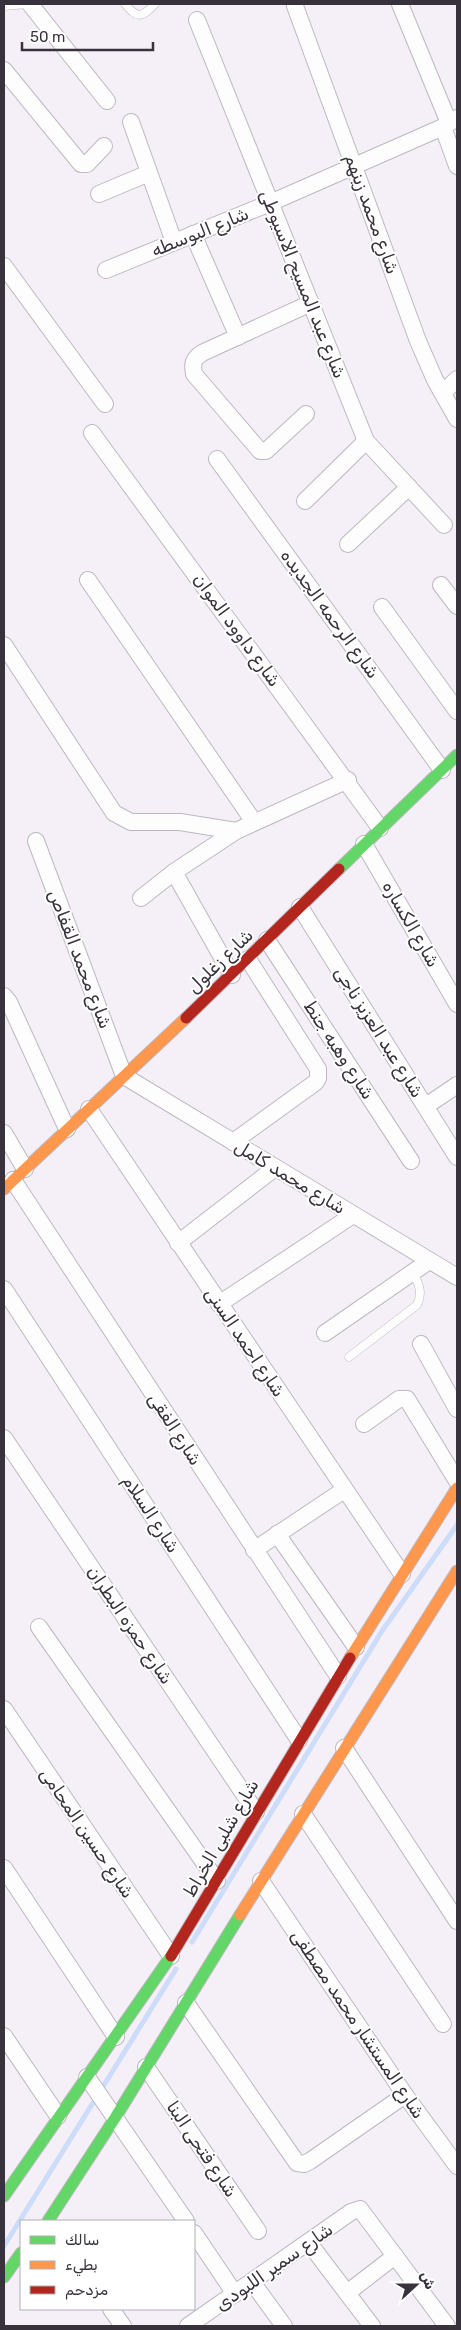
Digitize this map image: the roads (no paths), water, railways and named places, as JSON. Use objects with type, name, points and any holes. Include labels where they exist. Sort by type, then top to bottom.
[{"type":"street","points":[[28,4],[108,102]]},
{"type":"street","points":[[400,4],[450,123],[457,166]]},
{"type":"street","name":"شارع محمد زينهم","points":[[295,6],[418,341],[442,393],[457,419]]},
{"type":"street","name":"شارع عبد المسيح الاسيوطى","points":[[197,20],[366,441],[444,525]]},
{"type":"street","points":[[4,70],[81,164],[87,164],[104,146]]},
{"type":"street","points":[[131,122],[174,242]]},
{"type":"street","name":"شارع البوسطه","points":[[106,270],[270,203],[450,123]]},
{"type":"street","points":[[100,194],[149,173]]},
{"type":"street","points":[[192,234],[238,337]]},
{"type":"street","points":[[4,266],[106,404]]},
{"type":"street","points":[[306,414],[266,451],[260,451],[194,374],[192,366],[195,358],[311,303]]},
{"type":"street","points":[[442,393],[457,379]]},
{"type":"street","name":"شارع داوود الموان","points":[[92,433],[348,780],[380,828]]},
{"type":"street","points":[[305,501],[366,441]]},
{"type":"street","name":"شارع الرحمه الجديده","points":[[217,459],[442,770]]},
{"type":"street","points":[[348,544],[409,487]]},
{"type":"street","points":[[88,580],[254,822]]},
{"type":"street","points":[[441,584],[457,606]]},
{"type":"street","points":[[382,607],[457,711]]},
{"type":"street","points":[[4,645],[114,813],[131,822],[180,822],[236,831]]},
{"type":"street","name":"شارع زغلول","points":[[8,1185],[232,975],[380,828],[457,755]]},
{"type":"street","points":[[140,898],[174,872],[236,831],[348,780]]},
{"type":"street","name":"شارع محمد القفاص","points":[[36,841],[124,1076]]},
{"type":"street","name":"شارع الكساره","points":[[364,844],[457,1004]]},
{"type":"street","points":[[174,872],[232,975]]},
{"type":"street","name":"شارع عبد العزيز ناجى","points":[[300,907],[456,1153]]},
{"type":"street","name":"شارع وهبه جنط","points":[[267,940],[411,1160]]},
{"type":"street","points":[[233,1142],[316,1082],[319,1073],[248,959]]},
{"type":"street","points":[[4,996],[9,1002],[67,1129]]},
{"type":"street","name":"شارع محمد كامل","points":[[124,1076],[457,1277]]},
{"type":"street","points":[[426,1106],[457,1085]]},
{"type":"street","name":"شارع احمد السنى","points":[[89,1109],[402,1574]]},
{"type":"street","points":[[4,1133],[25,1169]]},
{"type":"street","points":[[178,1243],[275,1168]]},
{"type":"street","name":"شارع الفقى","points":[[8,1185],[338,1676]]},
{"type":"street","points":[[219,1304],[353,1215]]},
{"type":"street","points":[[325,1333],[428,1261]]},
{"type":"street","name":"شارع السلام","points":[[4,1288],[299,1740]]},
{"type":"street","points":[[421,1344],[457,1409]]},
{"type":"street","points":[[364,1424],[400,1399],[407,1399],[457,1481]]},
{"type":"street","name":"شارع حمزه البطران","points":[[4,1438],[256,1812]]},
{"type":"street","name":"شارع شلبى الخراط","points":[[5,2189],[58,2116],[90,2081],[116,2037],[171,1956],[338,1676],[457,1488]]},
{"type":"street","points":[[254,1550],[344,1490]]},
{"type":"street","points":[[277,1534],[356,1647]]},
{"type":"street","points":[[51,2220],[111,2112],[146,2067],[344,1748],[457,1571]]},
{"type":"street","points":[[39,1627],[217,1881]]},
{"type":"street","name":"شارع حسين المحامى","points":[[4,1709],[171,1956]]},
{"type":"street","points":[[344,1748],[457,1921]]},
{"type":"street","points":[[303,1814],[443,2024]]},
{"type":"street","points":[[4,1868],[116,2037]]},
{"type":"street","name":"شارع المستشار محمد مصطفى","points":[[261,1881],[405,2095],[457,2166]]},
{"type":"street","points":[[186,2004],[297,2163],[304,2164],[310,2161],[405,2095]]},
{"type":"street","points":[[4,2036],[58,2116]]},
{"type":"street","name":"شارع فتحى البنا","points":[[146,2067],[258,2231]]},
{"type":"street","points":[[90,2081],[185,2220]]},
{"type":"street","name":"شارع سمير اللبودى","points":[[188,2326],[351,2212],[360,2209],[394,2256]]},
{"type":"street","points":[[195,2234],[235,2294]]},
{"type":"street","points":[[309,2243],[347,2293],[367,2324]]},
{"type":"street","points":[[4,2277],[20,2254]]},
{"type":"street","points":[[347,2293],[394,2256],[447,2326]]},
{"type":"street","points":[[252,2282],[284,2326]]},
{"type":"street","points":[[112,2310],[123,2326]]},
{"type":"lane","points":[[4,6],[28,4]]},
{"type":"lane","points":[[125,4],[133,13],[140,15],[147,12],[155,4]]},
{"type":"lane","points":[[349,1357],[417,1305],[421,1297],[419,1283],[413,1272]]},
{"type":"waterway","points":[[192,1942],[382,1631],[457,1525]]},
{"type":"waterway","points":[[20,2220],[176,1969]]},
{"type":"waterway","points":[[4,2246],[20,2220]]}]
